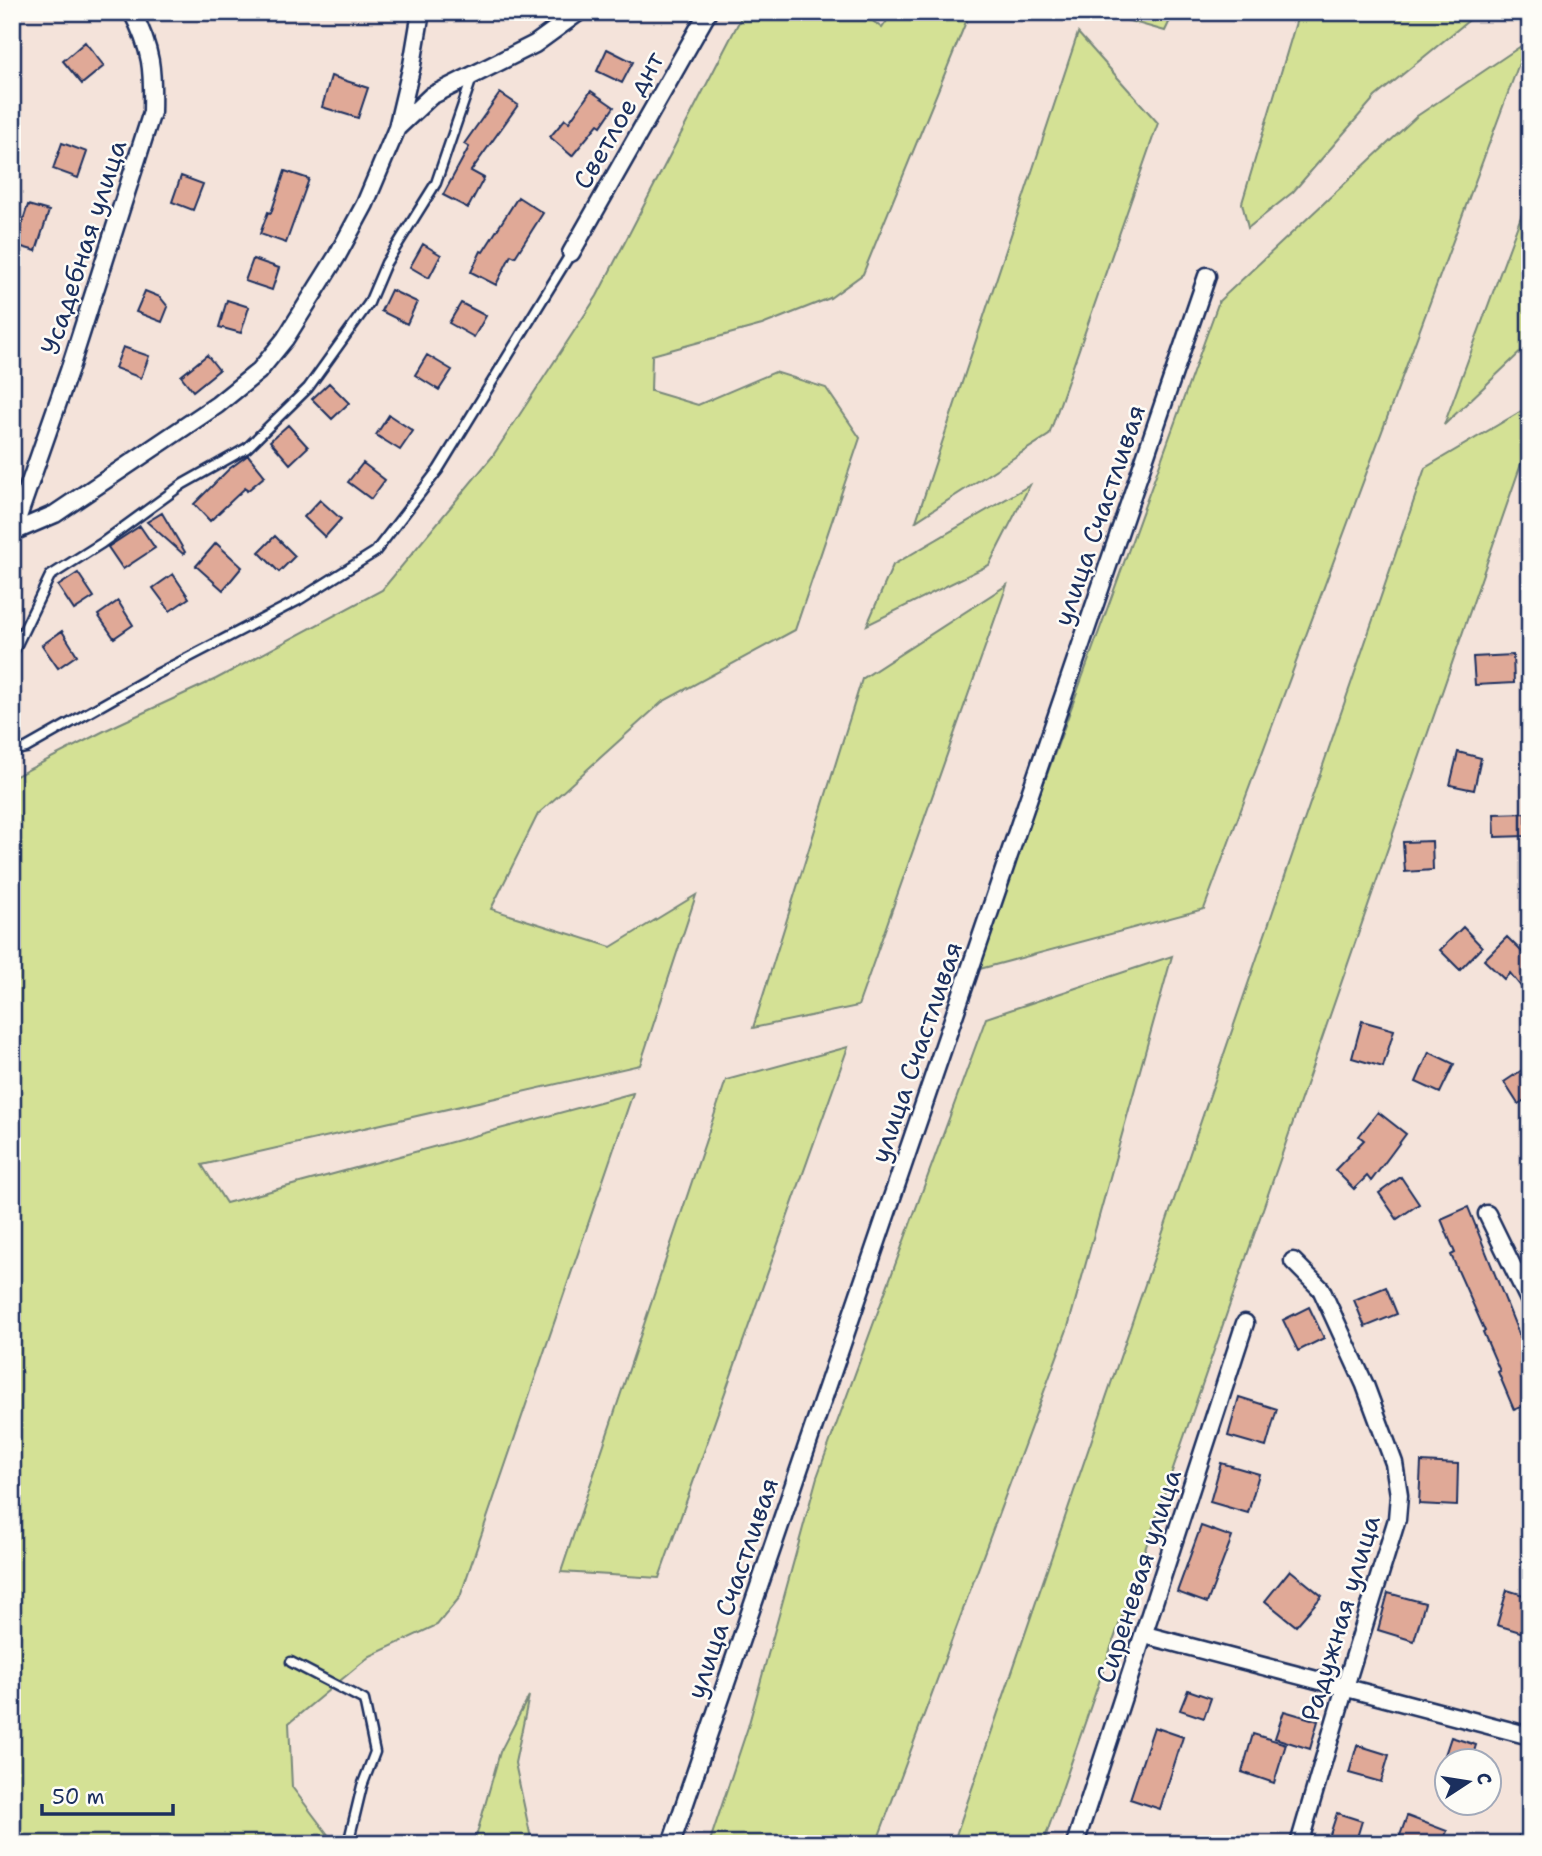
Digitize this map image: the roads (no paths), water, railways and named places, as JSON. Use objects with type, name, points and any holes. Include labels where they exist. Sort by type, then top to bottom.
[{"type":"street","name":"Усадебная улица","points":[[13,533],[74,355],[152,112],[153,68],[144,35],[132,12]]},
{"type":"street","points":[[13,533],[55,514],[216,405],[259,371],[285,339],[337,256],[365,204],[397,128],[421,12]]},
{"type":"street","points":[[397,128],[430,96],[535,44],[579,12]]},
{"type":"street","name":"Светлое днт","points":[[570,253],[708,12]]},
{"type":"street","name":"улица Счастливая","points":[[671,1844],[1207,276]]},
{"type":"street","points":[[1487,1214],[1530,1302]]},
{"type":"street","name":"Радужная улица","points":[[1293,1261],[1321,1289],[1365,1385],[1394,1463],[1399,1495],[1398,1519],[1299,1844]]},
{"type":"street","name":"Сиреневая улица","points":[[1075,1844],[1245,1323]]},
{"type":"street","points":[[1145,1635],[1530,1736]]},
{"type":"street","points":[[1524,1844],[1530,1840]]},
{"type":"lane","points":[[12,655],[50,576],[102,543],[183,484],[247,448],[308,388],[369,303],[386,263],[436,183],[473,75]]},
{"type":"lane","points":[[12,751],[26,748],[153,676],[297,601],[375,552],[438,470],[570,253]]},
{"type":"lane","points":[[291,1662],[364,1700],[375,1752],[362,1786],[348,1844]]}]
